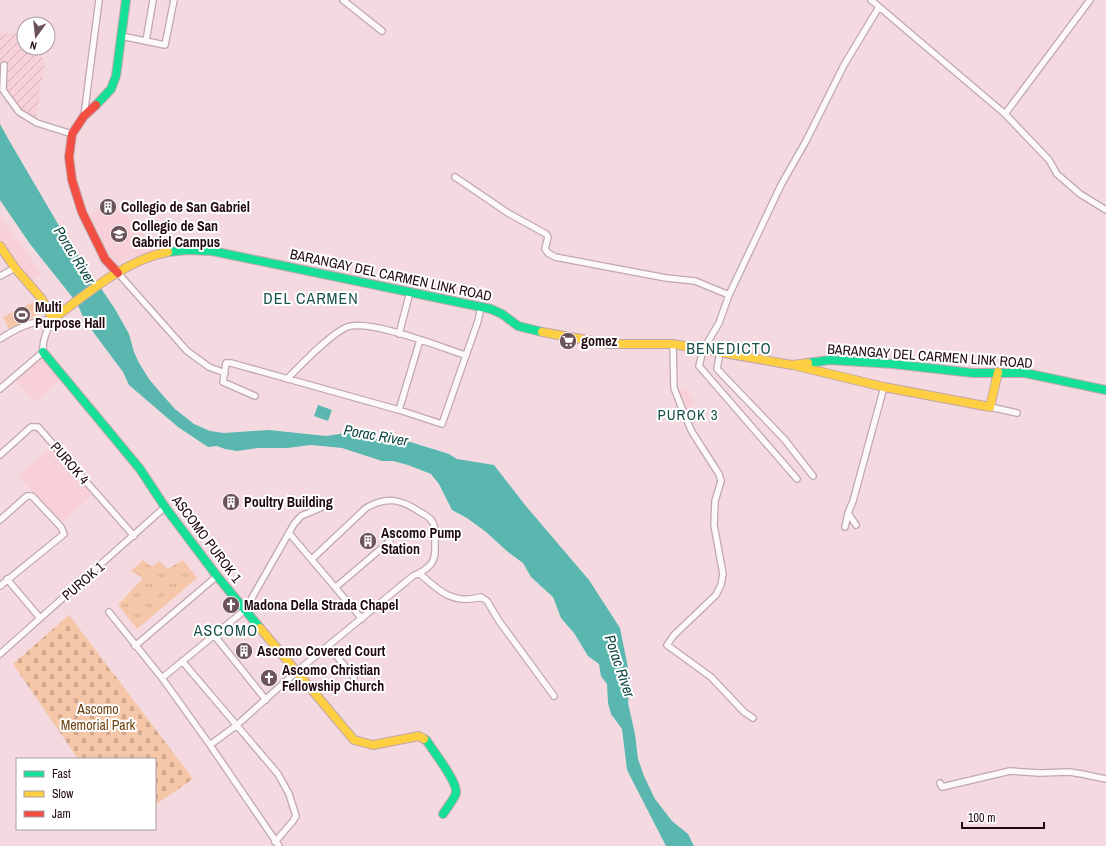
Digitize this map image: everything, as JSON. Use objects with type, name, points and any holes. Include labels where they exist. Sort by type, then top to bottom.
[{"type":"street","points":[[84,116],[99,0]]},
{"type":"street","points":[[126,0],[116,76],[111,89],[103,99],[84,116],[72,134],[69,157],[72,180],[82,212],[105,259],[187,351],[209,367],[225,373]]},
{"type":"street","points":[[146,41],[153,0]]},
{"type":"street","points":[[121,36],[165,44],[174,0]]},
{"type":"street","points":[[343,0],[382,31]]},
{"type":"street","points":[[871,0],[1005,114],[1049,160],[1058,174],[1080,194],[1106,210]]},
{"type":"street","points":[[1005,114],[1090,0]]},
{"type":"street","points":[[797,479],[699,366],[703,350],[719,323],[729,295],[781,185],[806,141],[844,65],[879,7]]},
{"type":"street","points":[[4,65],[2,90],[19,112],[37,123],[72,134]]},
{"type":"street","points":[[455,177],[508,213],[546,234],[548,237],[545,249],[548,253],[555,257],[666,278],[695,281],[729,295]]},
{"type":"street","name":"BARANGAY DEL CARMEN LINK ROAD","points":[[52,319],[118,273],[158,254],[177,250],[212,251],[481,307],[500,312],[516,324],[534,331],[609,344],[673,344],[792,365],[830,360],[893,364],[973,373],[1025,373],[1106,390]]},
{"type":"street","points":[[2,251],[41,298],[52,319]]},
{"type":"street","points":[[0,276],[5,272],[16,268]]},
{"type":"street","points":[[399,334],[410,292]]},
{"type":"street","points":[[255,396],[223,382],[226,363],[231,363],[399,410],[442,424],[478,321],[481,307]]},
{"type":"street","points":[[0,339],[17,328],[29,323],[52,319]]},
{"type":"street","points":[[0,389],[43,352],[44,339],[52,319]]},
{"type":"street","points":[[286,379],[338,332],[353,326],[361,325],[380,328],[465,356]]},
{"type":"street","points":[[399,410],[420,340]]},
{"type":"street","points":[[673,344],[674,388],[690,426],[719,474],[721,481],[715,501],[714,525],[723,574],[721,585],[716,595],[674,635],[668,645],[711,677],[744,712],[753,718]]},
{"type":"street","name":"ASCOMO PUROK 1","points":[[43,352],[140,469],[166,508],[217,576],[354,740],[373,745],[419,736],[429,744],[449,774],[455,786],[456,793],[443,814]]},
{"type":"street","points":[[720,352],[717,369],[785,440],[813,476]]},
{"type":"street","points":[[792,365],[884,387],[1017,413]]},
{"type":"street","points":[[990,407],[998,372]]},
{"type":"street","points":[[844,527],[853,501],[884,387]]},
{"type":"street","name":"PUROK 4","points":[[0,455],[32,427],[38,427],[134,536]]},
{"type":"street","points":[[0,520],[27,496],[32,496],[61,527],[64,534],[0,586]]},
{"type":"street","points":[[210,745],[237,725],[296,672],[413,576],[432,563],[434,557],[435,528],[428,516],[410,505],[396,500],[384,500],[374,503],[366,508],[312,559]]},
{"type":"street","name":"PUROK 1","points":[[0,654],[166,508]]},
{"type":"street","points":[[162,678],[245,610],[294,524],[301,516],[320,508]]},
{"type":"street","points":[[848,513],[856,525]]},
{"type":"street","points":[[289,533],[362,618]]},
{"type":"street","points":[[336,588],[390,541]]},
{"type":"street","points":[[419,573],[450,598],[461,600],[481,597],[486,601],[554,696]]},
{"type":"street","points":[[135,646],[217,576]]},
{"type":"street","points":[[7,579],[40,618]]},
{"type":"street","points":[[109,612],[162,678],[210,745],[277,844],[296,816],[289,794],[278,774],[182,661]]},
{"type":"street","points":[[214,635],[266,700]]},
{"type":"street","points":[[328,646],[354,677]]},
{"type":"street","points":[[940,783],[942,787],[1010,771],[1040,774],[1075,773],[1106,779]]},
{"type":"shaded area","points":[[0,32],[16,34],[16,56],[42,56],[45,62],[39,93],[41,93],[35,119],[19,111],[3,87],[5,64],[0,62]]},
{"type":"shaded area","name":"Collegio de San Gabriel Campus","points":[[110,197],[159,251],[136,256],[118,264],[111,263],[87,218]]},
{"type":"shaded area","points":[[0,216],[42,273],[32,282],[0,242]]},
{"type":"shaded area","points":[[41,357],[60,380],[35,402],[15,379]]},
{"type":"shaded area","points":[[684,387],[696,403],[687,410],[677,391]]},
{"type":"shaded area","points":[[52,446],[95,493],[61,523],[18,476]]},
{"type":"green space","name":"Multi Purpose Hall","points":[[35,301],[41,313],[9,329],[3,317]]},
{"type":"green space","points":[[143,560],[152,567],[159,561],[168,569],[183,560],[197,578],[137,629],[118,605],[143,578],[131,571]]},
{"type":"green space","name":"Ascomo Memorial Park","points":[[69,615],[193,779],[156,804],[156,758],[77,758],[13,664]]},
{"type":"water","name":"Porac River","points":[[0,124],[65,236],[76,251],[82,263],[115,309],[129,334],[139,363],[149,379],[175,409],[194,424],[210,431],[224,433],[269,430],[326,436],[352,432],[367,435],[384,442],[404,440],[449,454],[457,459],[494,465],[525,505],[589,580],[620,628],[630,678],[628,703],[635,734],[638,759],[655,799],[672,821],[688,834],[694,846],[666,846],[627,770],[622,729],[611,714],[608,703],[607,684],[601,676],[599,664],[588,656],[574,633],[561,618],[553,597],[531,577],[523,563],[508,552],[486,532],[467,518],[452,510],[439,484],[431,474],[408,465],[393,461],[382,461],[342,448],[311,445],[287,448],[257,448],[237,451],[217,446],[208,447],[178,427],[129,385],[123,372],[85,321],[77,303],[30,244],[0,200]]},
{"type":"water","points":[[318,405],[332,410],[328,421],[314,416]]},
{"type":"traffic: fast","points":[[96,105],[111,89],[116,76],[126,0]]},
{"type":"traffic: fast","points":[[168,252],[187,250],[212,251],[491,309],[502,314],[518,326],[542,332]]},
{"type":"traffic: fast","points":[[43,352],[140,469],[165,507],[217,576],[260,628]]},
{"type":"traffic: fast","points":[[808,363],[830,360],[893,364],[973,373],[1025,373],[1106,390]]},
{"type":"traffic: fast","points":[[424,739],[427,741],[444,767],[456,788],[456,793],[443,814]]},
{"type":"traffic: slow","points":[[0,246],[15,268],[41,298],[53,319],[93,289],[122,270],[137,262],[168,252]]},
{"type":"traffic: slow","points":[[542,332],[609,344],[673,344],[792,365],[808,363]]},
{"type":"traffic: slow","points":[[797,366],[884,387],[990,407],[998,372]]},
{"type":"traffic: slow","points":[[260,628],[354,740],[373,745],[419,736],[424,739]]},
{"type":"traffic: jam","points":[[96,105],[84,116],[72,134],[69,157],[72,180],[82,212],[105,259],[118,273]]},
{"type":"place","name":"Collegio de San Gabriel","points":[[108,207]]},
{"type":"place","name":"Collegio de San Gabriel Campus","points":[[119,234]]},
{"type":"place","name":"Multi Purpose Hall","points":[[22,315]]},
{"type":"place","name":"gomez","points":[[568,341]]},
{"type":"place","name":"Poultry Building","points":[[231,502]]},
{"type":"place","name":"Ascomo Pump Station","points":[[368,541]]},
{"type":"place","name":"Madona Della Strada Chapel","points":[[231,605]]},
{"type":"place","name":"Ascomo Covered Court","points":[[244,651]]},
{"type":"place","name":"Ascomo Christian Fellowship Church","points":[[269,678]]},
{"type":"district","name":"DEL CARMEN","points":[[311,298]]},
{"type":"district","name":"BENEDICTO","points":[[729,348]]},
{"type":"district","name":"PUROK 3","points":[[688,414]]},
{"type":"district","name":"ASCOMO","points":[[226,630]]}]
